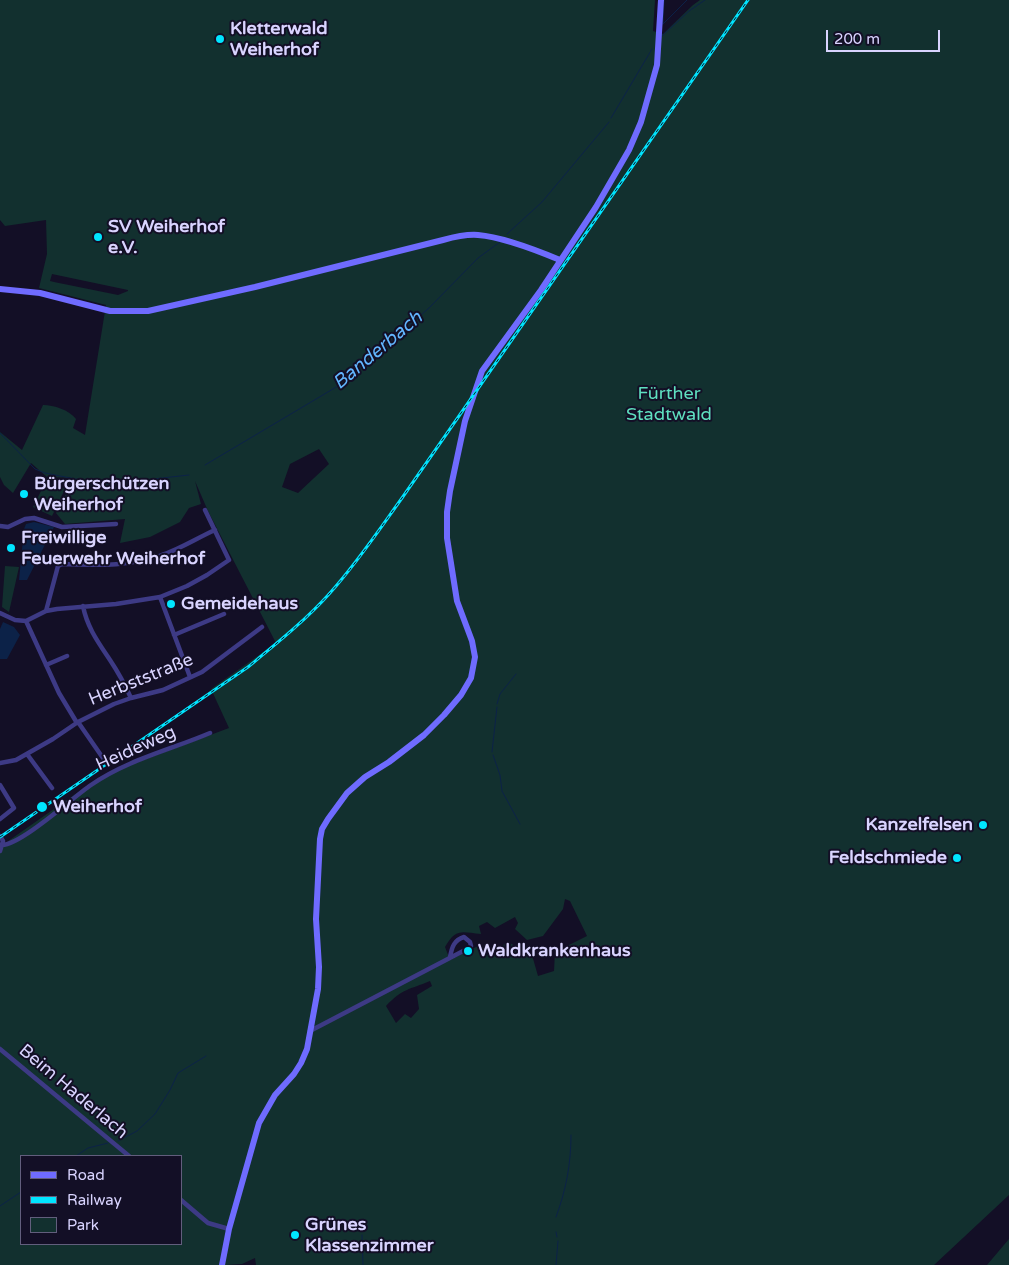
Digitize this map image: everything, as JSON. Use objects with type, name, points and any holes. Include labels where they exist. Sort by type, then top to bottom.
[{"type":"street","points":[[222,1265],[229,1229],[258,1123],[275,1094],[294,1074],[307,1048],[318,989],[319,967],[316,920],[322,829],[347,793],[365,777],[389,762],[424,735],[444,715],[461,695],[474,669],[474,647],[457,601],[447,538],[447,512],[459,445],[471,398],[482,371],[533,301],[596,207],[637,134],[657,65],[661,0]]},
{"type":"street","points":[[0,289],[40,294],[96,308],[125,312],[148,311],[469,235],[496,238],[543,252],[560,260]]},
{"type":"street","points":[[0,613],[15,620],[26,621],[46,611],[116,604],[160,596],[187,586],[229,560],[205,510]]},
{"type":"street","points":[[0,526],[8,526],[25,519],[34,518],[62,527],[116,524]]},
{"type":"street","points":[[46,611],[58,566],[62,564],[116,565],[139,562],[163,555],[214,530]]},
{"type":"street","points":[[160,596],[190,678]]},
{"type":"street","points":[[83,606],[88,626],[96,642],[110,660],[131,698]]},
{"type":"street","points":[[174,635],[224,614]]},
{"type":"street","points":[[26,621],[59,692],[77,722],[104,760]]},
{"type":"street","name":"Herbststraße","points":[[0,762],[12,762],[77,722],[131,698],[164,690],[190,678],[204,670],[262,627]]},
{"type":"street","points":[[46,665],[66,656]]},
{"type":"street","name":"Heideweg","points":[[2,845],[11,844],[92,784],[110,773],[156,752],[210,733]]},
{"type":"street","points":[[27,754],[52,788]]},
{"type":"street","points":[[0,784],[14,808],[0,819]]},
{"type":"street","points":[[0,836],[3,841],[0,851]]},
{"type":"street","points":[[310,1031],[471,946],[470,942],[464,938],[458,939],[454,943],[450,957]]},
{"type":"street","name":"Beim Haderlach","points":[[0,1048],[128,1155]]},
{"type":"street","points":[[182,1201],[208,1223],[229,1229]]},
{"type":"green space","name":"Fürther Stadtwald","points":[[0,0],[655,0],[653,31],[663,34],[700,0],[1009,0],[1009,1195],[934,1265],[256,1265],[255,1258],[242,1264],[226,1265],[0,1265],[0,845],[101,776],[229,728],[211,689],[276,643],[208,511],[195,481],[201,504],[189,508],[180,522],[150,537],[120,543],[125,519],[65,524],[56,513],[74,478],[47,477],[31,463],[13,493],[4,485],[0,477],[0,432],[22,450],[43,405],[56,407],[69,413],[76,419],[73,428],[85,435],[106,305],[39,288],[47,254],[46,220],[5,226],[0,220]],"holes":[[[52,274],[128,290],[128,291],[118,295],[50,281]],[[319,449],[329,464],[298,493],[282,487],[290,464]],[[565,899],[570,901],[587,936],[555,952],[554,971],[538,976],[532,955],[508,942],[487,955],[480,945],[450,960],[445,947],[452,937],[464,932],[481,934],[479,926],[487,922],[495,928],[515,917],[518,923],[515,929],[527,940],[543,936],[563,909]],[[430,981],[432,986],[417,995],[419,1009],[411,1018],[405,1014],[396,1023],[386,1006],[406,990]]]},
{"type":"green space","points":[[46,481],[65,489],[52,516],[33,507]]},
{"type":"green space","points":[[5,566],[19,567],[9,612],[2,607]]},
{"type":"green space","points":[[1009,1239],[1009,1265],[987,1265]]},
{"type":"water","points":[[34,522],[54,527],[27,580],[19,580],[24,529],[26,524]]},
{"type":"water","points":[[3,622],[14,627],[20,635],[7,659],[0,659],[0,629]]},
{"type":"waterway","points":[[663,24],[664,0]]},
{"type":"waterway","points":[[663,24],[687,0]]},
{"type":"waterway","points":[[662,36],[689,11],[705,0]]},
{"type":"waterway","name":"Banderbach","points":[[611,118],[652,49]]},
{"type":"waterway","name":"Banderbach","points":[[507,234],[542,202],[609,122]]},
{"type":"waterway","name":"Banderbach","points":[[205,465],[343,383],[429,308],[478,258],[500,242]]},
{"type":"waterway","name":"Banderbach","points":[[0,433],[35,469],[45,473],[108,484],[189,475]]},
{"type":"waterway","points":[[497,704],[500,694],[516,674]]},
{"type":"waterway","points":[[492,752],[497,707]]},
{"type":"waterway","points":[[493,755],[500,775],[502,791],[520,824]]},
{"type":"waterway","points":[[118,1141],[137,1131],[155,1114],[178,1073],[206,1056]]},
{"type":"waterway","points":[[556,1217],[567,1177],[571,1135]]},
{"type":"waterway","points":[[78,1155],[88,1148],[108,1143]]},
{"type":"waterway","points":[[0,1206],[20,1193]]},
{"type":"waterway","points":[[556,1232],[557,1237]]},
{"type":"waterway","points":[[362,1235],[363,1265]]},
{"type":"waterway","points":[[556,1265],[558,1241]]},
{"type":"railway","points":[[0,837],[248,667],[301,622],[340,582],[402,498],[748,0]]},
{"type":"place","name":"Kletterwald Weiherhof","points":[[220,39]]},
{"type":"place","name":"SV Weiherhof e.V.","points":[[98,237]]},
{"type":"place","name":"Bürgerschützen Weiherhof","points":[[24,494]]},
{"type":"place","name":"Freiwillige Feuerwehr Weiherhof","points":[[11,548]]},
{"type":"place","name":"Gemeidehaus","points":[[171,604]]},
{"type":"place","name":"Weiherhof","points":[[42,807]]},
{"type":"place","name":"Kanzelfelsen","points":[[983,825]]},
{"type":"place","name":"Feldschmiede","points":[[957,858]]},
{"type":"place","name":"Waldkrankenhaus","points":[[468,951]]},
{"type":"place","name":"Grünes Klassenzimmer","points":[[295,1235]]}]
